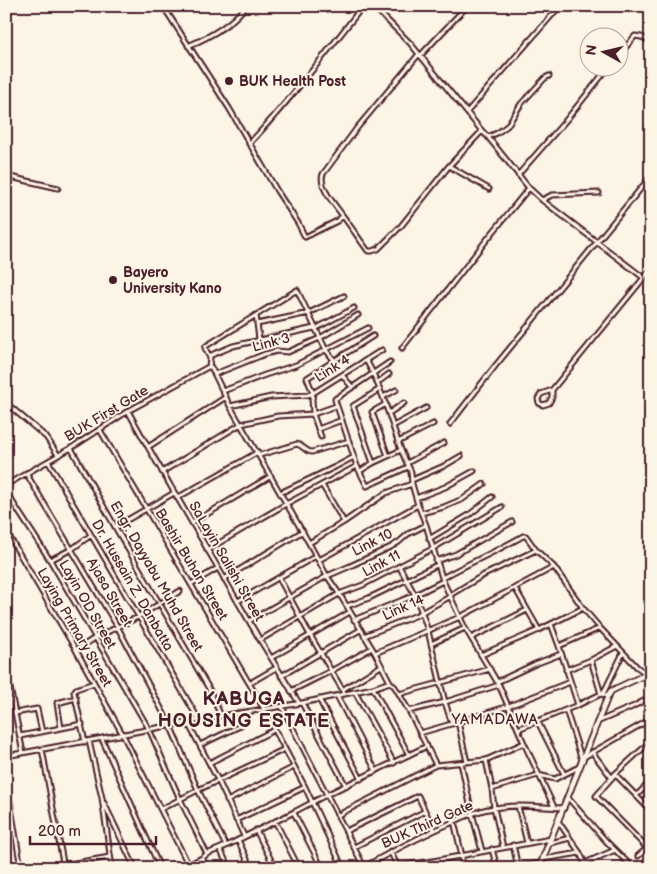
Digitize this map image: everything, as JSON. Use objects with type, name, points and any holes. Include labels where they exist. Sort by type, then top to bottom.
[{"type":"street","points":[[162,6],[229,108],[305,237],[343,216]]},
{"type":"street","points":[[188,46],[209,37],[231,21],[246,6]]},
{"type":"street","points":[[249,144],[303,82],[363,6]]},
{"type":"street","points":[[373,6],[419,55],[529,188],[644,278]]},
{"type":"street","points":[[467,6],[419,55],[357,128],[323,174],[323,186],[366,249],[370,252],[375,251],[401,226],[449,166],[482,131]]},
{"type":"street","points":[[467,112],[560,6]]},
{"type":"street","points":[[630,42],[635,36],[651,41]]},
{"type":"street","points":[[488,137],[507,126],[521,104],[549,76]]},
{"type":"street","points":[[518,174],[600,78]]},
{"type":"street","points":[[449,166],[489,189]]},
{"type":"street","points":[[6,176],[58,188]]},
{"type":"street","points":[[450,424],[651,176]]},
{"type":"street","points":[[402,348],[529,188]]},
{"type":"street","points":[[542,200],[552,195],[598,193]]},
{"type":"street","points":[[552,390],[549,403],[543,405],[539,403],[538,399],[541,394],[552,390],[651,269]]},
{"type":"street","points":[[334,360],[326,350],[298,290],[256,314],[205,348],[209,356],[209,367],[215,374],[230,406],[310,542],[327,576],[347,606],[390,682],[409,711],[436,765]]},
{"type":"street","points":[[257,324],[309,312],[344,296]]},
{"type":"street","points":[[209,356],[233,346],[259,339],[315,328],[354,308]]},
{"type":"street","points":[[256,314],[259,339]]},
{"type":"street","name":"Link 3","points":[[215,374],[265,354],[277,351],[288,352],[320,338],[358,315]]},
{"type":"street","name":"Link 4","points":[[223,391],[296,365],[368,328]]},
{"type":"street","points":[[321,437],[313,414],[313,393],[307,378],[373,336]]},
{"type":"street","name":"Link 4","points":[[230,406],[271,397],[308,395],[382,350]]},
{"type":"street","points":[[366,360],[380,389],[398,442],[411,472],[418,505],[442,579],[465,628],[498,683],[554,807]]},
{"type":"street","points":[[390,362],[335,399],[357,466],[367,486],[444,443]]},
{"type":"street","name":"BUK First Gate","points":[[6,485],[71,448],[128,411],[209,367]]},
{"type":"street","points":[[377,383],[389,374]]},
{"type":"street","points":[[342,375],[352,387]]},
{"type":"street","points":[[373,463],[353,406],[380,389]]},
{"type":"street","points":[[383,397],[396,390]]},
{"type":"street","points":[[148,447],[226,397]]},
{"type":"street","points":[[6,403],[46,437],[58,455]]},
{"type":"street","points":[[386,404],[372,412],[388,456]]},
{"type":"street","points":[[389,413],[404,404]]},
{"type":"street","points":[[162,472],[241,424],[278,416],[313,414],[336,406]]},
{"type":"street","points":[[393,426],[426,408]]},
{"type":"street","name":"SaLayin Salishi Street","points":[[128,411],[276,668],[300,703],[346,786]]},
{"type":"street","points":[[318,429],[342,420]]},
{"type":"street","points":[[398,442],[434,424]]},
{"type":"street","name":"Bashir Buhan Street","points":[[100,430],[250,683],[305,787],[343,868]]},
{"type":"street","points":[[177,498],[259,454],[297,444],[306,451],[312,452],[349,441]]},
{"type":"street","name":"Engr. Dayyabu Muhd Street","points":[[71,448],[208,687],[221,716]]},
{"type":"street","points":[[360,472],[373,463],[401,450]]},
{"type":"street","points":[[280,493],[354,456]]},
{"type":"street","points":[[310,542],[344,522],[386,493],[412,482],[461,456]]},
{"type":"street","name":"Dr. Hussain Z. Danbatta","points":[[48,461],[199,720]]},
{"type":"street","points":[[286,504],[357,466]]},
{"type":"street","points":[[207,550],[286,504],[357,466]]},
{"type":"street","points":[[416,498],[445,487],[474,471]]},
{"type":"street","name":"Ajasa Street","points":[[26,473],[117,626],[170,725],[198,790],[226,846]]},
{"type":"street","points":[[192,523],[271,476]]},
{"type":"street","points":[[421,513],[444,507],[463,498],[484,484]]},
{"type":"street","points":[[322,485],[344,522]]},
{"type":"street","name":"Layin OD Street","points":[[6,492],[50,560],[149,730],[207,854]]},
{"type":"street","points":[[115,527],[174,493]]},
{"type":"street","points":[[429,539],[469,515],[492,497]]},
{"type":"street","points":[[238,601],[418,505]]},
{"type":"street","name":"Link 11","points":[[260,640],[339,594],[363,586],[432,549],[502,507]]},
{"type":"street","points":[[347,606],[369,598],[406,580],[512,522]]},
{"type":"street","name":"Link 10","points":[[249,622],[327,576],[391,547],[408,534],[426,525]]},
{"type":"street","name":"Laying Primary Street","points":[[6,530],[123,735],[188,864]]},
{"type":"street","points":[[224,579],[303,531]]},
{"type":"street","points":[[50,560],[72,549],[91,536]]},
{"type":"street","points":[[354,620],[414,595],[465,564],[526,536],[536,550],[554,567],[583,608],[600,628],[637,667],[649,676]]},
{"type":"street","name":"Link 14","points":[[364,636],[422,612],[482,576],[536,550]]},
{"type":"street","points":[[399,566],[422,612],[444,702],[452,724]]},
{"type":"street","points":[[375,653],[460,617],[554,567]]},
{"type":"street","points":[[191,584],[218,568]]},
{"type":"street","points":[[279,578],[345,694]]},
{"type":"street","points":[[515,588],[539,630]]},
{"type":"street","points":[[76,650],[117,626],[138,617],[180,591]]},
{"type":"street","points":[[481,655],[539,630],[583,608]]},
{"type":"street","points":[[471,638],[527,610]]},
{"type":"street","points":[[271,658],[350,612]]},
{"type":"street","points":[[550,624],[578,705]]},
{"type":"street","points":[[431,644],[465,628]]},
{"type":"street","points":[[559,646],[600,628]]},
{"type":"street","points":[[281,676],[360,630]]},
{"type":"street","points":[[566,670],[591,660],[617,646]]},
{"type":"street","points":[[291,691],[372,648]]},
{"type":"street","points":[[541,863],[582,761],[604,695],[623,653]]},
{"type":"street","points":[[409,711],[444,702],[498,683],[535,664],[561,654]]},
{"type":"street","points":[[591,660],[604,695]]},
{"type":"street","points":[[342,690],[381,666]]},
{"type":"street","points":[[6,668],[23,752]]},
{"type":"street","points":[[250,683],[276,668]]},
{"type":"street","points":[[649,676],[651,668]]},
{"type":"street","points":[[399,694],[490,669]]},
{"type":"street","points":[[518,729],[649,676]]},
{"type":"street","points":[[6,756],[170,725],[319,700],[373,688],[390,682]]},
{"type":"street","points":[[420,733],[508,706],[570,682]]},
{"type":"street","points":[[94,683],[74,690],[102,798],[112,868]]},
{"type":"street","points":[[373,688],[409,755]]},
{"type":"street","points":[[355,692],[394,763]]},
{"type":"street","points":[[337,696],[376,771]]},
{"type":"street","points":[[596,722],[632,708],[651,697]]},
{"type":"street","points":[[61,728],[57,703],[76,698]]},
{"type":"street","points":[[319,700],[361,779]]},
{"type":"street","points":[[282,706],[328,794],[363,867]]},
{"type":"street","points":[[15,713],[37,709],[42,732]]},
{"type":"street","points":[[566,710],[582,761]]},
{"type":"street","points":[[200,745],[240,726],[243,713]]},
{"type":"street","points":[[492,789],[538,775],[555,779],[592,752],[651,719]]},
{"type":"street","points":[[188,722],[244,836]]},
{"type":"street","points":[[458,722],[467,762]]},
{"type":"street","points":[[538,722],[564,774]]},
{"type":"street","points":[[20,736],[82,724]]},
{"type":"street","points":[[209,763],[274,730]]},
{"type":"street","points":[[102,738],[160,868]]},
{"type":"street","points":[[647,848],[596,796],[615,774],[651,741]]},
{"type":"street","points":[[338,815],[436,765],[486,760],[524,743]]},
{"type":"street","points":[[183,867],[427,746]]},
{"type":"street","points":[[42,749],[64,866],[110,857]]},
{"type":"street","points":[[161,809],[285,749]]},
{"type":"street","points":[[592,752],[612,778]]},
{"type":"street","points":[[486,760],[503,847]]},
{"type":"street","points":[[462,763],[482,851]]},
{"type":"street","points":[[227,801],[294,767]]},
{"type":"street","points":[[615,774],[651,811]]},
{"type":"street","points":[[6,778],[21,868]]},
{"type":"street","points":[[636,796],[651,782]]},
{"type":"street","points":[[236,820],[305,787]]},
{"type":"street","points":[[346,831],[417,796],[434,830]]},
{"type":"street","points":[[102,798],[135,868]]},
{"type":"street","points":[[568,798],[633,868]]},
{"type":"street","points":[[518,806],[527,843]]},
{"type":"street","name":"BUK Third Gate","points":[[363,867],[390,851],[472,813],[494,808],[518,806],[564,808]]},
{"type":"street","points":[[354,847],[425,811]]},
{"type":"street","points":[[294,812],[322,868]]},
{"type":"street","points":[[275,821],[300,868]]},
{"type":"street","points":[[454,821],[462,856],[462,868]]},
{"type":"street","points":[[558,822],[580,853],[586,868]]},
{"type":"street","points":[[256,830],[275,868]]},
{"type":"street","points":[[390,851],[398,867],[513,845],[570,838]]},
{"type":"street","points":[[238,840],[252,868]]},
{"type":"street","points":[[638,856],[651,844]]},
{"type":"street","points":[[513,845],[518,867],[580,853]]},
{"type":"street","points":[[220,849],[229,868]]},
{"type":"street","points":[[492,849],[497,868]]},
{"type":"street","points":[[585,863],[615,850]]},
{"type":"street","points":[[202,858],[207,868]]},
{"type":"street","points":[[87,861],[88,868]]},
{"type":"street","points":[[433,861],[434,868]]},
{"type":"place","name":"BUK Health Post","points":[[229,81]]},
{"type":"place","name":"Bayero University Kano","points":[[113,280]]},
{"type":"district","name":"KABUGA HOUSING ESTATE","points":[[244,709]]},
{"type":"district","name":"YAMADAWA","points":[[495,719]]}]
